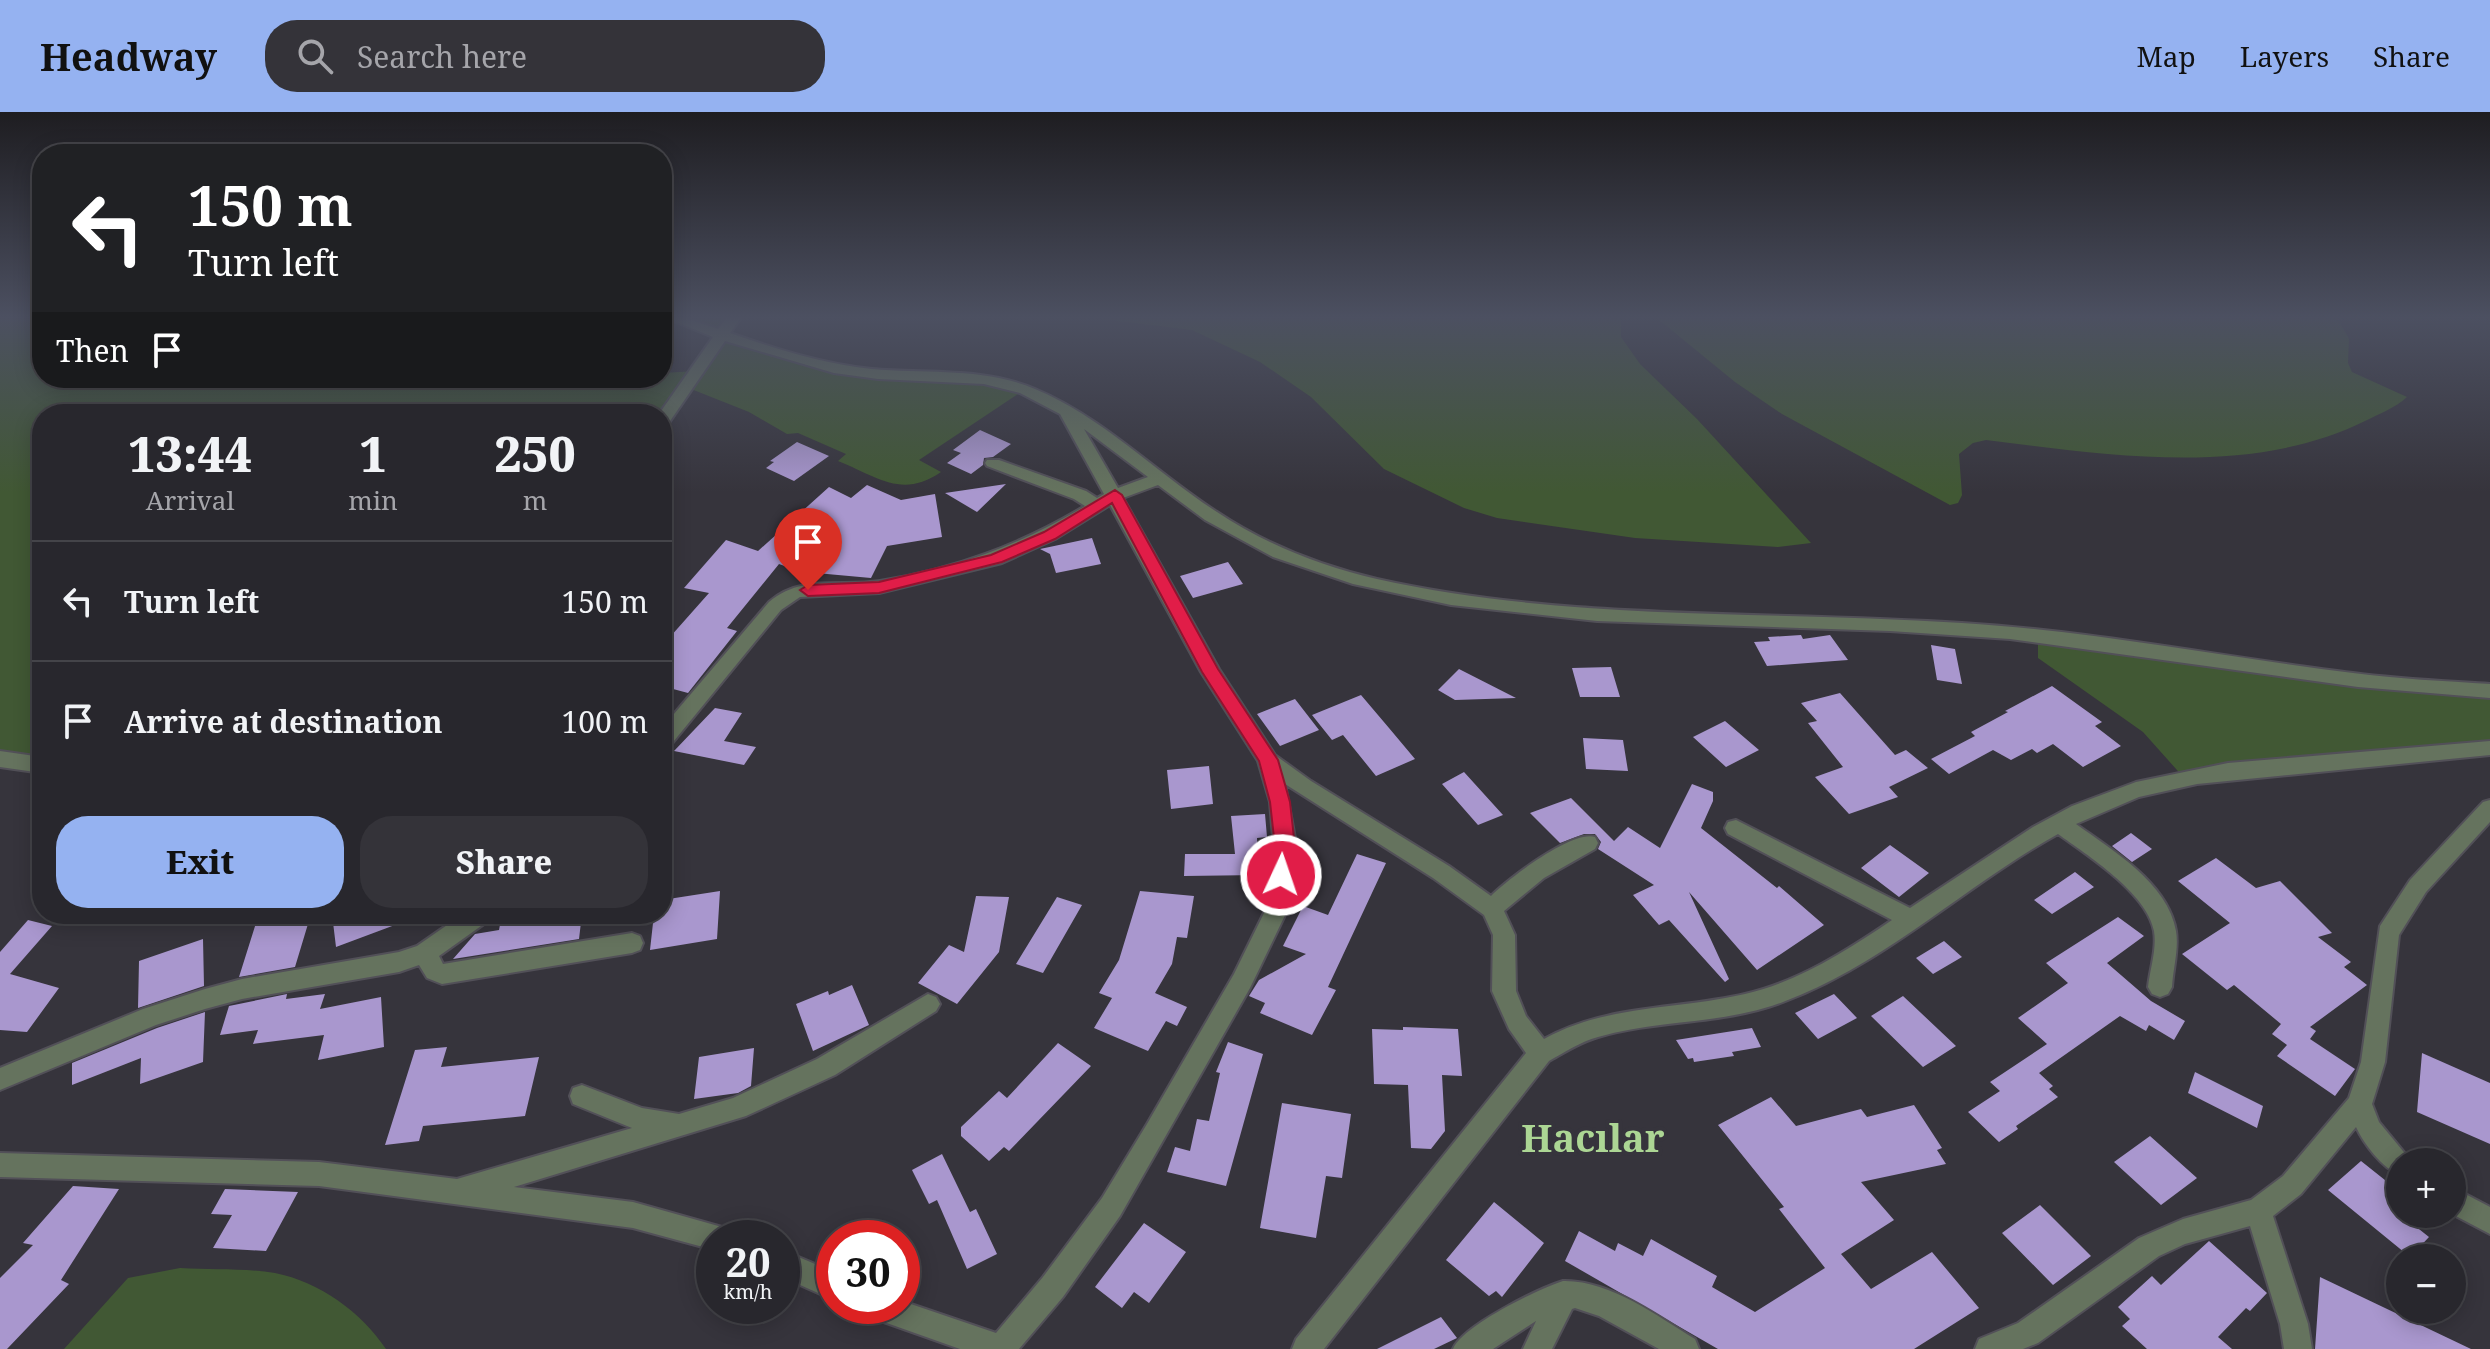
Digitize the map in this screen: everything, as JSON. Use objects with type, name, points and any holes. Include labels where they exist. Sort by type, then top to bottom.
[{"type":"street","points":[[672,407],[693,377]]},
{"type":"street","points":[[952,377],[994,380],[1065,409],[1133,454],[1160,478],[1240,535],[1288,558],[1338,574],[1431,595],[1560,612],[1644,619],[1959,628],[2038,635],[2345,679],[2490,691]]},
{"type":"street","points":[[920,1321],[1000,1349],[1053,1287],[1111,1207],[1242,981],[1276,911],[1284,838],[1280,802],[1268,760],[1211,672],[1065,409]]},
{"type":"street","points":[[993,463],[1080,495],[1097,506]]},
{"type":"street","points":[[672,730],[775,606],[789,594],[879,587],[996,559],[1023,549],[1115,495],[1160,478]]},
{"type":"street","points":[[1306,1349],[1540,1053],[1560,1040],[1596,1025],[1728,1008],[1777,995],[1813,978],[1912,920],[2059,823],[2123,794],[2185,779],[2266,767],[2490,748]]},
{"type":"street","points":[[0,759],[32,764]]},
{"type":"street","points":[[1268,760],[1304,787],[1441,872],[1492,909],[1504,935],[1504,991],[1517,1022],[1540,1053]]},
{"type":"street","points":[[1989,1349],[2028,1333],[2149,1247],[2183,1232],[2258,1211],[2292,1185],[2359,1104],[2373,1062],[2388,933],[2418,886],[2490,808]]},
{"type":"street","points":[[2059,823],[2135,882],[2157,913],[2165,928],[2160,987]]},
{"type":"street","points":[[1736,828],[1912,920]]},
{"type":"street","points":[[1492,909],[1533,872],[1587,843]]},
{"type":"street","points":[[0,1079],[151,1016],[205,999],[242,989],[387,965],[425,953],[466,924]]},
{"type":"street","points":[[425,953],[433,969],[442,974],[632,943]]},
{"type":"street","points":[[453,1193],[737,1108],[865,1044],[928,1004]]},
{"type":"street","points":[[582,1096],[642,1120],[683,1125]]},
{"type":"street","points":[[2359,1104],[2370,1130],[2386,1148]]},
{"type":"street","points":[[0,1165],[319,1174],[633,1215],[696,1232]]},
{"type":"street","points":[[2466,1208],[2490,1221]]},
{"type":"street","points":[[2258,1211],[2294,1324],[2298,1349]]},
{"type":"street","points":[[1467,1349],[1546,1302],[1564,1295],[1579,1294],[1634,1318],[1685,1349]]},
{"type":"street","points":[[1537,1349],[1564,1295]]},
{"type":"green space","points":[[0,377],[32,377],[32,388],[672,388],[672,377],[968,377],[1024,390],[919,460],[941,472],[927,480],[902,485],[878,479],[838,461],[846,454],[798,433],[787,434],[749,412],[686,387],[671,404],[32,404],[32,764],[0,759]]},
{"type":"green space","points":[[1281,377],[1653,377],[1697,419],[1811,543],[1778,547],[1635,538],[1497,518],[1464,508],[1384,469],[1311,397]]},
{"type":"green space","points":[[1729,377],[2362,377],[2407,397],[2365,421],[2320,439],[2274,450],[2227,456],[2129,456],[1986,440],[1973,443],[1959,454],[1962,495],[1958,503],[1950,505],[1782,414]]},
{"type":"green space","points":[[2038,635],[2490,691],[2490,748],[2185,779],[2143,732],[2038,658]]},
{"type":"green space","points":[[180,1268],[263,1271],[308,1283],[352,1311],[386,1349],[64,1349],[128,1278]]},
{"type":"building","points":[[980,430],[1011,444],[993,457],[984,458],[983,465],[971,474],[947,463],[961,453],[953,450]]},
{"type":"building","points":[[797,442],[829,456],[794,481],[766,468],[774,462],[770,461]]},
{"type":"building","points":[[1006,484],[977,512],[945,493]]},
{"type":"building","points":[[867,485],[901,500],[935,494],[942,537],[887,546],[871,578],[816,573],[813,576],[779,564],[727,628],[737,631],[688,693],[672,689],[672,635],[709,593],[684,588],[726,540],[758,551],[829,487],[851,498]]},
{"type":"building","points":[[1092,538],[1101,564],[1056,573],[1050,554],[1040,549]]},
{"type":"building","points":[[1228,562],[1243,584],[1193,598],[1180,576]]},
{"type":"building","points":[[1801,635],[1803,639],[1830,635],[1848,660],[1767,666],[1754,642],[1770,641],[1768,637]]},
{"type":"building","points":[[1931,645],[1955,649],[1962,684],[1937,680]]},
{"type":"building","points":[[1611,667],[1620,697],[1580,697],[1572,668]]},
{"type":"building","points":[[1459,669],[1516,698],[1455,700],[1438,690]]},
{"type":"building","points":[[2052,686],[2102,722],[2095,726],[2121,746],[2083,767],[2053,744],[2037,753],[2032,749],[2011,760],[1993,750],[1949,774],[1931,759],[1975,736],[1971,732]]},
{"type":"building","points":[[1840,693],[1895,755],[1906,750],[1928,768],[1889,787],[1898,797],[1849,814],[1815,777],[1843,767],[1808,723],[1817,721],[1801,703]]},
{"type":"building","points":[[1361,695],[1415,759],[1376,776],[1343,735],[1332,740],[1312,715]]},
{"type":"building","points":[[1295,699],[1319,730],[1280,746],[1257,714]]},
{"type":"building","points":[[715,708],[742,713],[724,741],[756,747],[744,765],[674,751]]},
{"type":"building","points":[[1725,721],[1759,750],[1726,767],[1693,737]]},
{"type":"building","points":[[1583,738],[1623,740],[1628,771],[1586,769]]},
{"type":"building","points":[[1209,766],[1213,804],[1171,809],[1167,770]]},
{"type":"building","points":[[1464,772],[1503,815],[1478,825],[1442,784]]},
{"type":"building","points":[[1692,784],[1713,792],[1713,801],[1701,828],[1777,888],[1779,886],[1824,925],[1757,970],[1689,892],[1729,979],[1725,982],[1669,920],[1659,925],[1633,895],[1654,885],[1598,849],[1601,842],[1595,834],[1584,834],[1560,843],[1530,813],[1571,798],[1614,841],[1628,827],[1660,848]]},
{"type":"building","points":[[1265,814],[1267,837],[1257,838],[1259,875],[1184,876],[1185,854],[1235,854],[1231,816]]},
{"type":"building","points":[[2131,833],[2152,849],[2132,862],[2112,846]]},
{"type":"building","points":[[1890,845],[1929,873],[1899,897],[1861,868]]},
{"type":"building","points":[[1357,854],[1386,863],[1328,987],[1336,990],[1312,1035],[1260,1013],[1265,1003],[1249,996],[1259,980],[1306,954],[1283,946],[1303,906],[1328,915]]},
{"type":"building","points":[[2216,858],[2256,888],[2280,881],[2332,933],[2318,937],[2351,962],[2344,967],[2367,985],[2310,1027],[2316,1031],[2310,1039],[2355,1069],[2335,1096],[2277,1056],[2287,1045],[2272,1034],[2281,1024],[2234,985],[2227,990],[2182,954],[2230,923],[2178,881]]},
{"type":"building","points":[[2075,872],[2094,887],[2052,914],[2034,900]]},
{"type":"building","points":[[720,891],[717,939],[650,950],[653,924],[672,924],[672,898]]},
{"type":"building","points":[[1140,891],[1194,896],[1187,938],[1177,937],[1172,964],[1155,993],[1187,1007],[1177,1026],[1166,1021],[1148,1051],[1094,1028],[1112,998],[1099,993],[1119,960]]},
{"type":"building","points":[[976,896],[1009,897],[999,952],[957,1004],[918,983],[949,945],[964,952]]},
{"type":"building","points":[[1057,897],[1082,905],[1043,973],[1016,964]]},
{"type":"building","points":[[2118,917],[2144,936],[2107,963],[2151,1001],[2185,1021],[2174,1040],[2149,1025],[2146,1031],[2120,1016],[2039,1073],[2053,1086],[2049,1089],[2058,1097],[2016,1126],[2018,1129],[1999,1142],[1968,1112],[2000,1091],[1990,1082],[2047,1044],[2018,1018],[2068,983],[2046,963]]},
{"type":"building","points":[[28,920],[32,924],[52,926],[10,974],[59,988],[27,1032],[0,1030],[0,952]]},
{"type":"building","points":[[256,924],[308,924],[295,967],[239,977]]},
{"type":"building","points":[[333,924],[398,924],[336,947]]},
{"type":"building","points":[[500,924],[581,924],[579,939],[453,959],[475,934],[499,930]]},
{"type":"building","points":[[203,939],[204,986],[138,1008],[139,961]]},
{"type":"building","points":[[1944,941],[1962,957],[1933,974],[1916,958]]},
{"type":"building","points":[[852,985],[869,1025],[813,1051],[796,1004]]},
{"type":"building","points":[[287,994],[286,999],[325,994],[320,1009],[381,997],[384,1047],[318,1060],[324,1035],[253,1044],[258,1030],[220,1035],[229,1006]]},
{"type":"building","points":[[1834,994],[1857,1018],[1818,1039],[1795,1013]]},
{"type":"building","points":[[1903,996],[1956,1046],[1923,1067],[1871,1016]]},
{"type":"building","points":[[205,1012],[203,1062],[140,1084],[141,1058],[72,1085],[72,1063]]},
{"type":"building","points":[[1403,1027],[1458,1029],[1462,1076],[1442,1075],[1445,1131],[1431,1149],[1411,1148],[1408,1085],[1374,1084],[1372,1029],[1403,1030]]},
{"type":"building","points":[[1752,1028],[1761,1047],[1732,1052],[1734,1056],[1694,1062],[1693,1058],[1688,1059],[1676,1040]]},
{"type":"building","points":[[1228,1042],[1263,1054],[1226,1186],[1167,1172],[1175,1147],[1190,1151],[1197,1119],[1209,1121],[1220,1073],[1216,1072]]},
{"type":"building","points":[[1058,1043],[1091,1066],[1009,1151],[1004,1147],[989,1161],[961,1136],[961,1127],[999,1091],[1007,1098]]},
{"type":"building","points":[[447,1047],[441,1067],[539,1057],[525,1116],[423,1126],[419,1141],[385,1145],[415,1050]]},
{"type":"building","points":[[754,1048],[751,1086],[738,1093],[694,1099],[699,1057]]},
{"type":"building","points":[[2422,1053],[2490,1083],[2490,1144],[2417,1112]]},
{"type":"building","points":[[2195,1072],[2263,1106],[2257,1128],[2188,1093]]},
{"type":"building","points":[[1771,1097],[1796,1126],[1861,1109],[1867,1117],[1914,1105],[1942,1148],[1937,1150],[1946,1164],[1861,1182],[1894,1220],[1841,1254],[1871,1289],[1932,1252],[1979,1308],[1914,1349],[1718,1349],[1565,1261],[1579,1231],[1615,1251],[1618,1243],[1643,1256],[1651,1239],[1717,1276],[1712,1287],[1755,1312],[1825,1268],[1779,1209],[1784,1207],[1718,1125]]},
{"type":"building","points":[[1282,1103],[1351,1114],[1342,1178],[1326,1176],[1316,1238],[1260,1228]]},
{"type":"building","points":[[2150,1136],[2197,1178],[2161,1205],[2114,1162]]},
{"type":"building","points":[[942,1154],[970,1212],[976,1209],[997,1254],[967,1269],[937,1200],[929,1204],[912,1170]]},
{"type":"building","points":[[2361,1161],[2386,1181],[2386,1228],[2418,1228],[2429,1237],[2422,1244],[2394,1244],[2328,1190]]},
{"type":"building","points":[[73,1186],[119,1189],[61,1280],[69,1284],[7,1349],[0,1349],[0,1278],[33,1245],[23,1243]]},
{"type":"building","points":[[225,1189],[298,1192],[266,1251],[213,1248],[232,1215],[211,1214]]},
{"type":"building","points":[[1494,1202],[1544,1243],[1502,1297],[1496,1291],[1489,1296],[1446,1260]]},
{"type":"building","points":[[2040,1205],[2091,1256],[2053,1285],[2002,1233]]},
{"type":"building","points":[[1144,1223],[1186,1252],[1149,1303],[1134,1292],[1122,1308],[1095,1287]]},
{"type":"building","points":[[2209,1241],[2267,1293],[2250,1311],[2246,1308],[2218,1337],[2232,1349],[2147,1349],[2122,1326],[2130,1319],[2118,1307],[2152,1276],[2161,1285]]},
{"type":"building","points":[[2320,1277],[2386,1308],[2386,1324],[2419,1324],[2471,1349],[2315,1349]]},
{"type":"building","points":[[1441,1317],[1457,1338],[1434,1349],[1377,1349]]},
{"type":"district","name":"Hacılar","points":[[1593,1137]]},
{"type":"route","points":[[808,590],[879,587],[996,559],[1023,549],[1115,495],[1211,672],[1268,760],[1280,802],[1284,838],[1281,875]]}]
